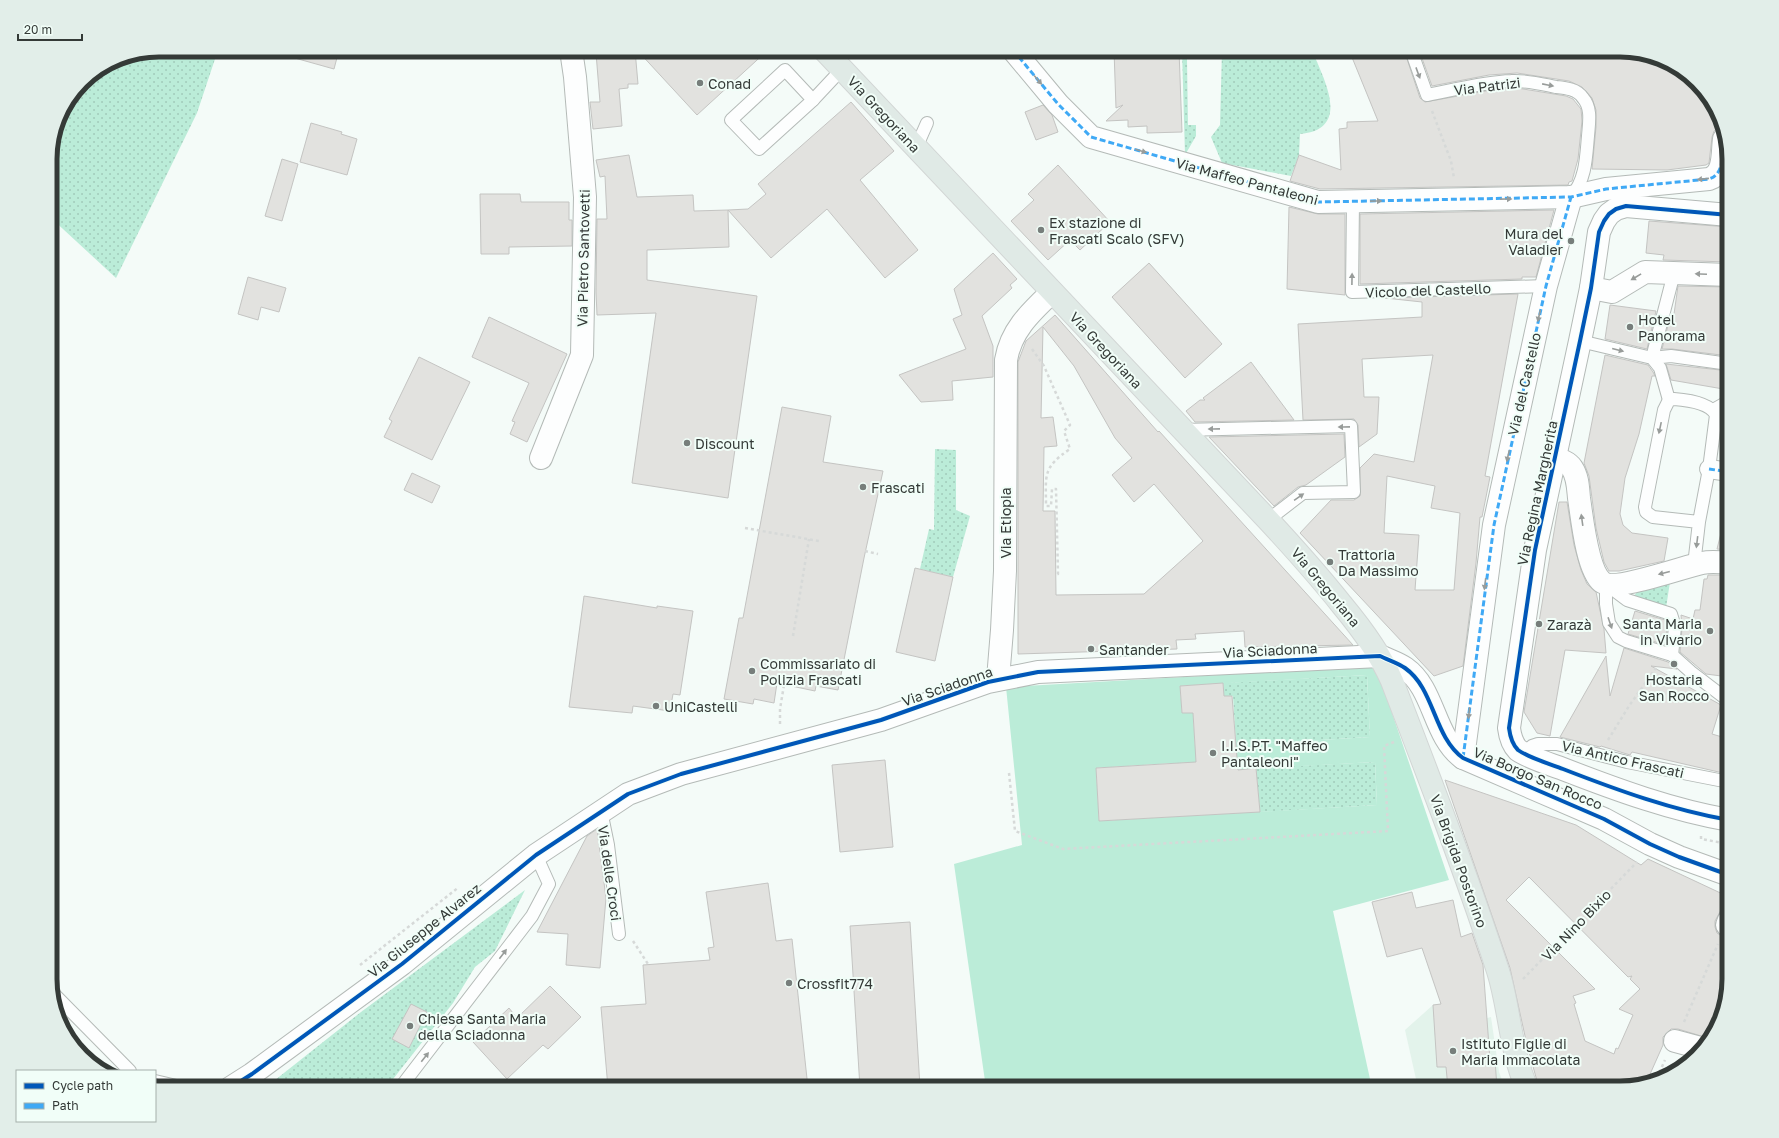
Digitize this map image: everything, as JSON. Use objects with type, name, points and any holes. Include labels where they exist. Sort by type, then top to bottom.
[{"type":"main road","name":"Via Gregoriana","points":[[831,57],[1268,520],[1363,630],[1380,656]]},
{"type":"main road","name":"Via Brigida Postorino","points":[[1380,656],[1396,693],[1482,924],[1503,988],[1515,1051],[1524,1080]]},
{"type":"street","name":"Via Pietro Santovetti","points":[[541,458],[582,355],[585,197],[572,57]]},
{"type":"street","name":"Via Maffeo Pantaleoni","points":[[1019,57],[1058,104],[1091,137],[1318,202],[1571,197]]},
{"type":"street","points":[[1571,197],[1606,188],[1715,177],[1720,172],[1722,157]]},
{"type":"street","name":"Via del Castello","points":[[1463,758],[1494,525],[1546,286],[1571,197]]},
{"type":"street","name":"Via Regina Margherita","points":[[1722,215],[1626,206],[1616,209],[1609,214],[1599,232],[1591,288],[1535,550],[1509,722],[1513,744],[1524,753],[1616,789],[1675,808],[1722,818]]},
{"type":"street","points":[[1591,288],[1612,292],[1645,272],[1722,275]]},
{"type":"street","name":"Via Etiopia","points":[[998,679],[1005,576],[1006,368],[1009,346],[1026,317],[1052,292]]},
{"type":"street","points":[[1554,458],[1569,465],[1576,476],[1588,549],[1595,573],[1600,581],[1606,584],[1621,584],[1694,565],[1714,562],[1722,563]]},
{"type":"street","points":[[1709,469],[1722,471]]},
{"type":"street","name":"Via Borgo San Rocco","points":[[1380,656],[1405,668],[1414,677],[1426,695],[1449,744],[1463,758],[1604,819],[1650,844],[1679,857],[1722,872]]},
{"type":"street","name":"Via Sciadonna","points":[[628,794],[681,774],[881,720],[914,709],[960,690],[998,679],[1048,672],[1380,656]]},
{"type":"street","name":"Via Giuseppe Alvarez","points":[[242,1081],[402,964],[536,855],[628,794]]},
{"type":"street","points":[[1674,1042],[1696,1047]]},
{"type":"lane","points":[[1413,57],[1428,100]]},
{"type":"lane","points":[[812,100],[785,70],[731,120],[759,150],[812,100],[842,69]]},
{"type":"lane","name":"Via Patrizi","points":[[1428,100],[1511,81],[1536,83],[1571,89],[1579,93],[1584,98],[1588,107],[1590,118],[1585,171],[1580,184],[1571,197]]},
{"type":"lane","points":[[916,148],[927,123]]},
{"type":"lane","name":"Vicolo del Castello","points":[[1353,201],[1352,292],[1546,286]]},
{"type":"lane","points":[[1652,358],[1674,273]]},
{"type":"lane","points":[[1580,341],[1652,358],[1671,356],[1722,363]]},
{"type":"lane","points":[[1652,358],[1660,368],[1669,400],[1664,410],[1645,507],[1646,512],[1653,517],[1699,522]]},
{"type":"lane","points":[[1669,400],[1678,399],[1714,410],[1722,405]]},
{"type":"lane","points":[[1694,565],[1699,522],[1716,421],[1714,410]]},
{"type":"lane","points":[[1182,430],[1351,426],[1354,492],[1304,493],[1268,520]]},
{"type":"lane","points":[[1606,584],[1608,618],[1613,631],[1618,637],[1626,641],[1672,655],[1691,672],[1722,696]]},
{"type":"lane","points":[[1606,584],[1613,592],[1627,600],[1671,614],[1675,627],[1672,655]]},
{"type":"lane","name":"Via Antico Frascati","points":[[1524,753],[1532,746],[1543,743],[1557,744],[1627,762],[1722,780]]},
{"type":"lane","name":"Via delle Croci","points":[[601,811],[625,935]]},
{"type":"lane","points":[[405,1081],[532,916],[549,884],[536,855]]},
{"type":"lane","points":[[59,999],[129,1070]]},
{"type":"path","points":[[1428,100],[1451,161],[1455,183]]},
{"type":"path","points":[[1017,330],[1044,366],[1070,425],[1064,431],[1070,449],[1057,457],[1046,473],[1046,506],[1051,506],[1052,489],[1056,489],[1058,574],[1056,574]]},
{"type":"path","points":[[745,528],[819,541]]},
{"type":"path","points":[[793,636],[809,539]]},
{"type":"path","points":[[865,551],[878,554]]},
{"type":"path","points":[[1599,755],[1628,706],[1660,662]]},
{"type":"path","points":[[780,725],[780,709],[784,685]]},
{"type":"path","points":[[1009,773],[1015,831],[1064,849],[1388,831],[1384,746],[1396,741]]},
{"type":"path","points":[[1700,839],[1722,843]]},
{"type":"path","points":[[355,969],[459,887]]},
{"type":"path","points":[[625,935],[648,964]]},
{"type":"path","points":[[1659,1073],[1722,936]]},
{"type":"shaded area","name":"Istituto Figlie di Maria Immacolata","points":[[1485,997],[1487,1018],[1491,1017],[1499,1072],[1502,1081],[1416,1081],[1405,1030],[1433,1005]]},
{"type":"green space","points":[[153,57],[216,57],[197,113],[116,278],[57,223],[57,153],[60,133],[65,120],[74,103],[87,87],[103,74],[120,65],[133,60]]},
{"type":"green space","points":[[1182,57],[1197,57],[1197,59],[1187,59],[1188,125],[1196,125],[1196,136],[1185,155]]},
{"type":"green space","points":[[1222,57],[1315,57],[1327,88],[1330,101],[1330,113],[1326,123],[1316,130],[1300,134],[1299,155],[1291,176],[1222,163],[1211,137],[1220,125]]},
{"type":"green space","points":[[935,449],[956,450],[956,510],[970,516],[953,577],[920,569],[929,529],[934,530]]},
{"type":"green space","points":[[1670,582],[1666,608],[1634,596],[1637,592]]},
{"type":"green space","points":[[1376,666],[1449,880],[1333,911],[1370,1081],[985,1081],[954,864],[1022,845],[1006,687]],"holes":[[[1367,675],[1370,737],[1218,746],[1228,770],[1375,762],[1377,805],[1099,821],[1096,768],[1174,763],[1209,772],[1207,746],[1195,746],[1193,713],[1182,713],[1180,686]]]},
{"type":"green space","points":[[1367,675],[1370,737],[1236,745],[1233,696],[1224,696],[1223,683]]},
{"type":"green space","points":[[1375,762],[1377,805],[1260,812],[1256,768]]},
{"type":"green space","points":[[525,890],[495,951],[475,967],[453,1003],[392,1081],[274,1081],[361,1012]]},
{"type":"building","points":[[291,57],[337,57],[334,69]]},
{"type":"building","points":[[596,57],[636,57],[638,84],[628,84],[628,88],[619,89],[622,126],[593,129],[590,102],[600,102]]},
{"type":"building","name":"Conad","points":[[643,57],[760,57],[697,115]]},
{"type":"building","points":[[1114,57],[1179,57],[1182,132],[1147,133],[1147,126],[1128,127],[1128,120],[1106,121],[1123,105],[1116,108]]},
{"type":"building","points":[[1352,57],[1406,57],[1420,98],[1425,102],[1491,90],[1517,88],[1566,96],[1573,99],[1581,109],[1582,121],[1578,159],[1572,181],[1569,182],[1568,185],[1320,189],[1290,181],[1299,155],[1341,170],[1339,129],[1347,128],[1347,122],[1378,121]]},
{"type":"building","points":[[1422,57],[1626,57],[1640,59],[1653,62],[1676,74],[1687,82],[1705,103],[1717,129],[1714,131],[1712,137],[1709,163],[1706,165],[1667,170],[1592,169],[1596,110],[1592,98],[1582,87],[1569,81],[1517,73],[1489,75],[1432,86]]},
{"type":"building","points":[[851,102],[894,151],[860,180],[918,250],[885,278],[827,209],[771,258],[728,210],[748,209],[766,194],[758,184]]},
{"type":"building","points":[[1043,105],[1052,115],[1058,132],[1036,140],[1025,112]]},
{"type":"building","points":[[311,123],[342,132],[341,134],[357,139],[347,175],[300,162]]},
{"type":"building","points":[[629,155],[637,197],[693,195],[694,211],[728,210],[729,247],[647,250],[647,280],[757,296],[728,498],[632,483],[656,313],[597,315],[596,292],[597,219],[607,219],[605,176],[600,177],[596,160]]},
{"type":"building","points":[[282,159],[298,164],[282,221],[265,216]]},
{"type":"building","points":[[1058,165],[1110,222],[1080,250],[1070,240],[1048,260],[1011,221],[1034,200],[1028,194]]},
{"type":"building","points":[[480,194],[520,194],[521,202],[569,202],[569,220],[572,220],[572,246],[509,247],[509,254],[481,254]]},
{"type":"building","points":[[1289,207],[1318,214],[1345,214],[1345,295],[1287,289]]},
{"type":"building","points":[[1554,210],[1536,277],[1522,277],[1522,279],[1360,284],[1360,214]]},
{"type":"building","points":[[1649,221],[1722,226],[1722,262],[1663,260],[1664,255],[1646,253]]},
{"type":"building","points":[[993,253],[1017,279],[1010,285],[1012,288],[982,316],[993,346],[993,377],[952,381],[953,400],[921,402],[899,375],[966,349],[953,319],[962,315],[954,289]]},
{"type":"building","points":[[1149,263],[1222,344],[1185,378],[1112,297]]},
{"type":"building","points":[[248,277],[286,288],[279,312],[261,307],[258,320],[238,314]]},
{"type":"building","points":[[1678,286],[1722,287],[1722,355],[1662,349],[1671,314],[1674,314]]},
{"type":"building","points":[[1518,294],[1485,476],[1490,477],[1482,517],[1480,517],[1476,563],[1463,666],[1434,676],[1300,533],[1331,500],[1354,500],[1360,496],[1360,468],[1374,454],[1414,462],[1433,355],[1362,359],[1364,397],[1379,397],[1377,434],[1359,447],[1358,425],[1354,419],[1303,420],[1298,324],[1422,317],[1422,302],[1385,298]],"holes":[[[1387,476],[1435,486],[1431,508],[1460,513],[1454,590],[1415,590],[1419,535],[1384,533]]]},
{"type":"building","name":"Hotel Panorama","points":[[1610,305],[1656,311],[1647,349],[1605,339]]},
{"type":"building","points":[[1055,315],[1158,432],[1159,431],[1353,645],[1245,647],[1244,631],[1195,634],[1196,639],[1176,640],[1177,649],[1018,654],[1018,362],[1026,341]],"holes":[[[1043,327],[1074,366],[1115,438],[1132,458],[1112,475],[1134,502],[1154,484],[1203,541],[1144,594],[1056,595],[1055,511],[1043,511],[1044,447],[1057,446],[1053,417],[1041,418]]]},
{"type":"building","points":[[489,317],[567,354],[527,442],[510,434],[515,422],[512,421],[529,383],[472,357]]},
{"type":"building","points":[[1605,355],[1648,365],[1655,376],[1652,376],[1639,434],[1625,478],[1620,514],[1623,525],[1632,533],[1668,538],[1664,561],[1619,571],[1609,571],[1604,562],[1596,528],[1589,476],[1584,463]]},
{"type":"building","points":[[419,357],[470,382],[432,460],[384,437],[392,421],[389,419]]},
{"type":"building","points":[[1251,362],[1294,420],[1195,422],[1186,411],[1200,400],[1205,400],[1203,398]]},
{"type":"building","points":[[1666,364],[1722,370],[1722,389],[1671,380]]},
{"type":"building","points":[[782,407],[831,416],[823,462],[883,471],[838,690],[816,686],[815,691],[777,683],[774,703],[754,699],[753,704],[724,699],[739,618],[743,618]]},
{"type":"building","points":[[1344,434],[1345,457],[1306,485],[1298,487],[1274,506],[1209,437]]},
{"type":"building","points":[[412,473],[440,486],[432,503],[404,490]]},
{"type":"building","points":[[1559,502],[1567,502],[1574,545],[1581,570],[1587,584],[1596,592],[1604,629],[1606,653],[1565,650],[1550,736],[1537,733],[1524,712]]},
{"type":"building","points":[[1722,529],[1722,549],[1717,549]]},
{"type":"building","points":[[915,568],[953,577],[935,661],[896,652]]},
{"type":"building","name":"Santa Maria in Vivario","points":[[1708,575],[1722,575],[1722,676],[1706,674],[1680,652],[1682,628],[1681,615],[1693,619],[1695,610],[1700,610],[1704,579],[1707,579]]},
{"type":"building","points":[[584,596],[657,608],[657,606],[693,611],[680,695],[673,694],[670,711],[633,706],[632,713],[569,707]]},
{"type":"building","points":[[1635,611],[1665,620],[1667,628],[1666,645],[1628,634]]},
{"type":"building","points":[[1624,648],[1668,662],[1677,669],[1651,666],[1721,705],[1712,734],[1722,737],[1722,773],[1632,752],[1630,755],[1601,746],[1560,737],[1606,656],[1610,696]]},
{"type":"building","points":[[1223,683],[1224,696],[1232,696],[1238,770],[1256,768],[1260,812],[1099,821],[1096,768],[1196,762],[1193,713],[1182,713],[1180,686]]},
{"type":"building","points":[[885,760],[893,847],[840,852],[832,765]]},
{"type":"building","points":[[1445,780],[1576,825],[1641,865],[1648,859],[1722,894],[1722,910],[1715,921],[1717,933],[1722,936],[1721,992],[1719,1005],[1714,1018],[1704,1037],[1678,1029],[1671,1029],[1663,1037],[1663,1045],[1649,1077],[1620,1081],[1537,1081],[1527,1045],[1510,968]],"holes":[[[1529,877],[1628,977],[1632,976],[1630,979],[1640,989],[1619,1009],[1633,1015],[1618,1049],[1616,1048],[1614,1054],[1585,1041],[1574,1004],[1576,1003],[1573,996],[1595,989],[1506,900]]]},
{"type":"building","points":[[597,829],[606,898],[600,968],[566,965],[568,934],[537,932],[587,836]]},
{"type":"building","points":[[768,883],[776,941],[792,939],[807,1081],[607,1081],[601,1007],[646,1004],[643,965],[710,960],[708,948],[714,947],[706,892]]},
{"type":"building","points":[[1412,892],[1416,908],[1453,900],[1461,937],[1472,933],[1483,965],[1490,1060],[1495,1060],[1496,1081],[1447,1081],[1446,1067],[1437,1067],[1433,1005],[1441,1004],[1422,948],[1387,957],[1372,902]]},
{"type":"building","points":[[910,922],[920,1081],[860,1081],[850,926]]},
{"type":"building","points":[[550,986],[581,1017],[548,1049],[543,1045],[507,1079],[473,1042],[509,1008],[517,1018]]},
{"type":"building","name":"Chiesa Santa Maria della Sciadonna","points":[[411,1004],[427,1012],[409,1048],[392,1039]]},
{"type":"marked path","points":[[1019,57],[1058,104],[1091,137],[1318,202],[1571,197],[1606,189],[1709,179],[1718,173],[1722,162]]},
{"type":"marked path","points":[[1463,758],[1494,525],[1546,286],[1571,197]]},
{"type":"marked path","points":[[1709,469],[1722,471]]},
{"type":"cycle path","points":[[1722,214],[1626,206],[1616,209],[1609,214],[1599,232],[1591,288],[1535,550],[1509,728],[1516,748],[1534,758],[1645,799],[1687,811],[1722,819]]},
{"type":"cycle path","points":[[241,1081],[402,964],[536,855],[628,794],[681,774],[881,720],[988,682],[1038,672],[1380,656],[1402,666],[1415,677],[1429,700],[1446,738],[1453,749],[1463,758],[1604,819],[1650,844],[1679,857],[1722,872]]},
{"type":"place","name":"Conad","points":[[700,83]]},
{"type":"place","name":"Ex stazione di Frascati Scalo (SFV)","points":[[1041,230]]},
{"type":"place","name":"Mura del Valadier","points":[[1571,241]]},
{"type":"place","name":"Hotel Panorama","points":[[1630,327]]},
{"type":"place","name":"Discount","points":[[687,443]]},
{"type":"place","name":"Frascati","points":[[863,487]]},
{"type":"place","name":"Trattoria Da Massimo","points":[[1330,562]]},
{"type":"place","name":"Zarazà","points":[[1539,624]]},
{"type":"place","name":"Santa Maria in Vivario","points":[[1710,631]]},
{"type":"place","name":"Santander","points":[[1091,649]]},
{"type":"place","name":"Hostaria San Rocco","points":[[1674,664]]},
{"type":"place","name":"Commissariato di Polizia Frascati","points":[[752,671]]},
{"type":"place","name":"UniCastelli","points":[[656,706]]},
{"type":"place","name":"I.I.S.P.T. \"Maffeo Pantaleoni\"","points":[[1213,753]]},
{"type":"place","name":"Crossfit774","points":[[789,983]]},
{"type":"place","name":"Chiesa Santa Maria della Sciadonna","points":[[410,1026]]},
{"type":"place","name":"Istituto Figlie di Maria Immacolata","points":[[1453,1051]]}]
